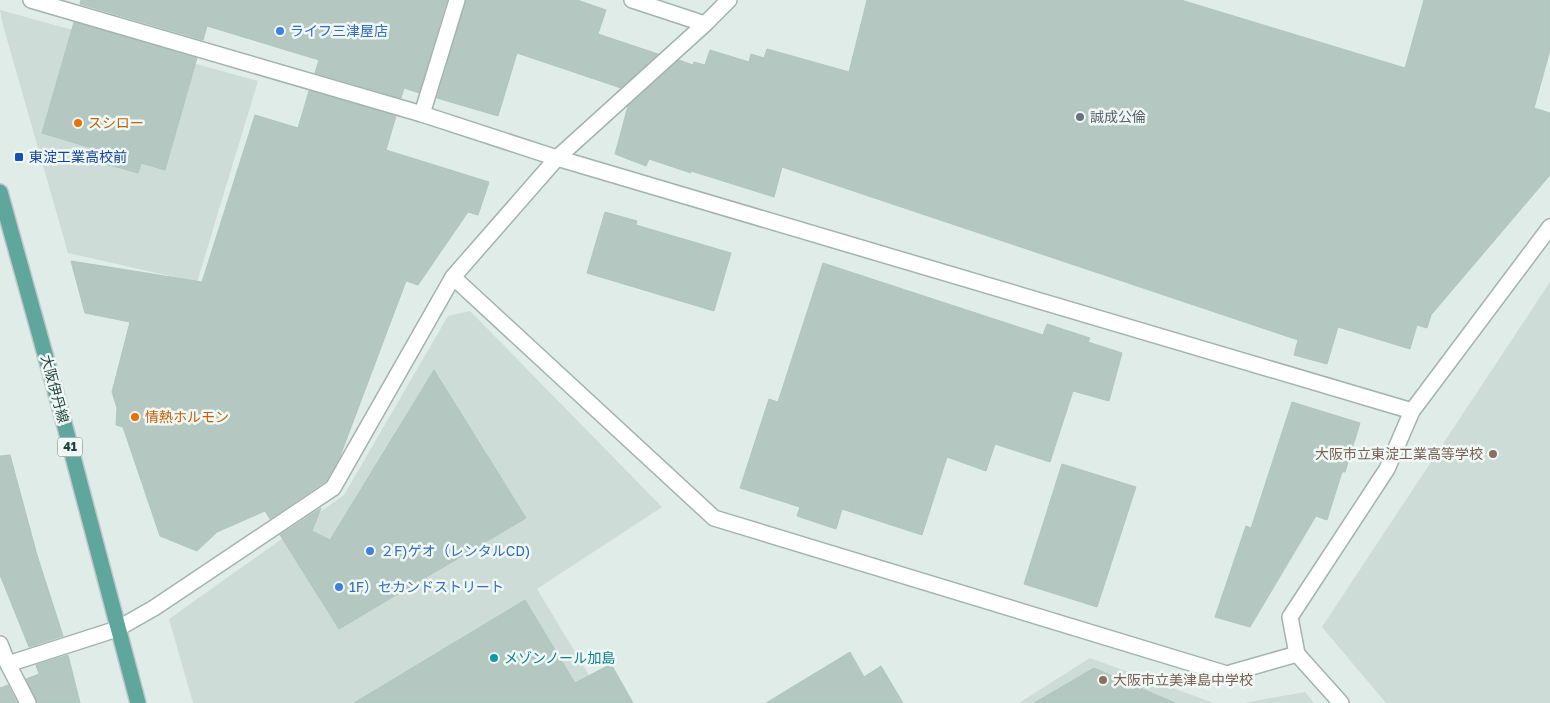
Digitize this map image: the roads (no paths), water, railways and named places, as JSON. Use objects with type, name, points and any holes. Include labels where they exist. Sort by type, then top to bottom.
[{"type":"main road","name":"大阪伊丹線","points":[[0,192],[63,419],[138,703]]},
{"type":"street","points":[[30,0],[422,114],[557,158],[1412,410]]},
{"type":"street","points":[[422,114],[457,0]]},
{"type":"street","points":[[632,0],[705,24]]},
{"type":"street","points":[[8,664],[117,629],[154,608],[333,488],[453,277],[557,158],[729,0]]},
{"type":"street","points":[[1341,703],[1297,654],[1290,617],[1387,469],[1412,410],[1550,227]]},
{"type":"street","points":[[453,277],[714,518],[1227,674],[1297,654]]},
{"type":"street","points":[[0,644],[28,703]]},
{"type":"place","name":"ライフ三津屋店","points":[[280,31]]},
{"type":"place","name":"誠成公倫","points":[[1080,117]]},
{"type":"place","name":"スシロー","points":[[78,123]]},
{"type":"place","name":"東淀工業高校前","points":[[19,157]]},
{"type":"place","name":"情熱ホルモン","points":[[135,417]]},
{"type":"place","name":"大阪市立東淀工業高等学校","points":[[1493,454]]},
{"type":"place","name":"２F)ゲオ（レンタルCD)","points":[[370,551]]},
{"type":"place","name":"1F）セカンドストリート","points":[[339,587]]},
{"type":"place","name":"メゾンノール加島","points":[[494,658]]},
{"type":"place","name":"大阪市立美津島中学校","points":[[1103,680]]}]
